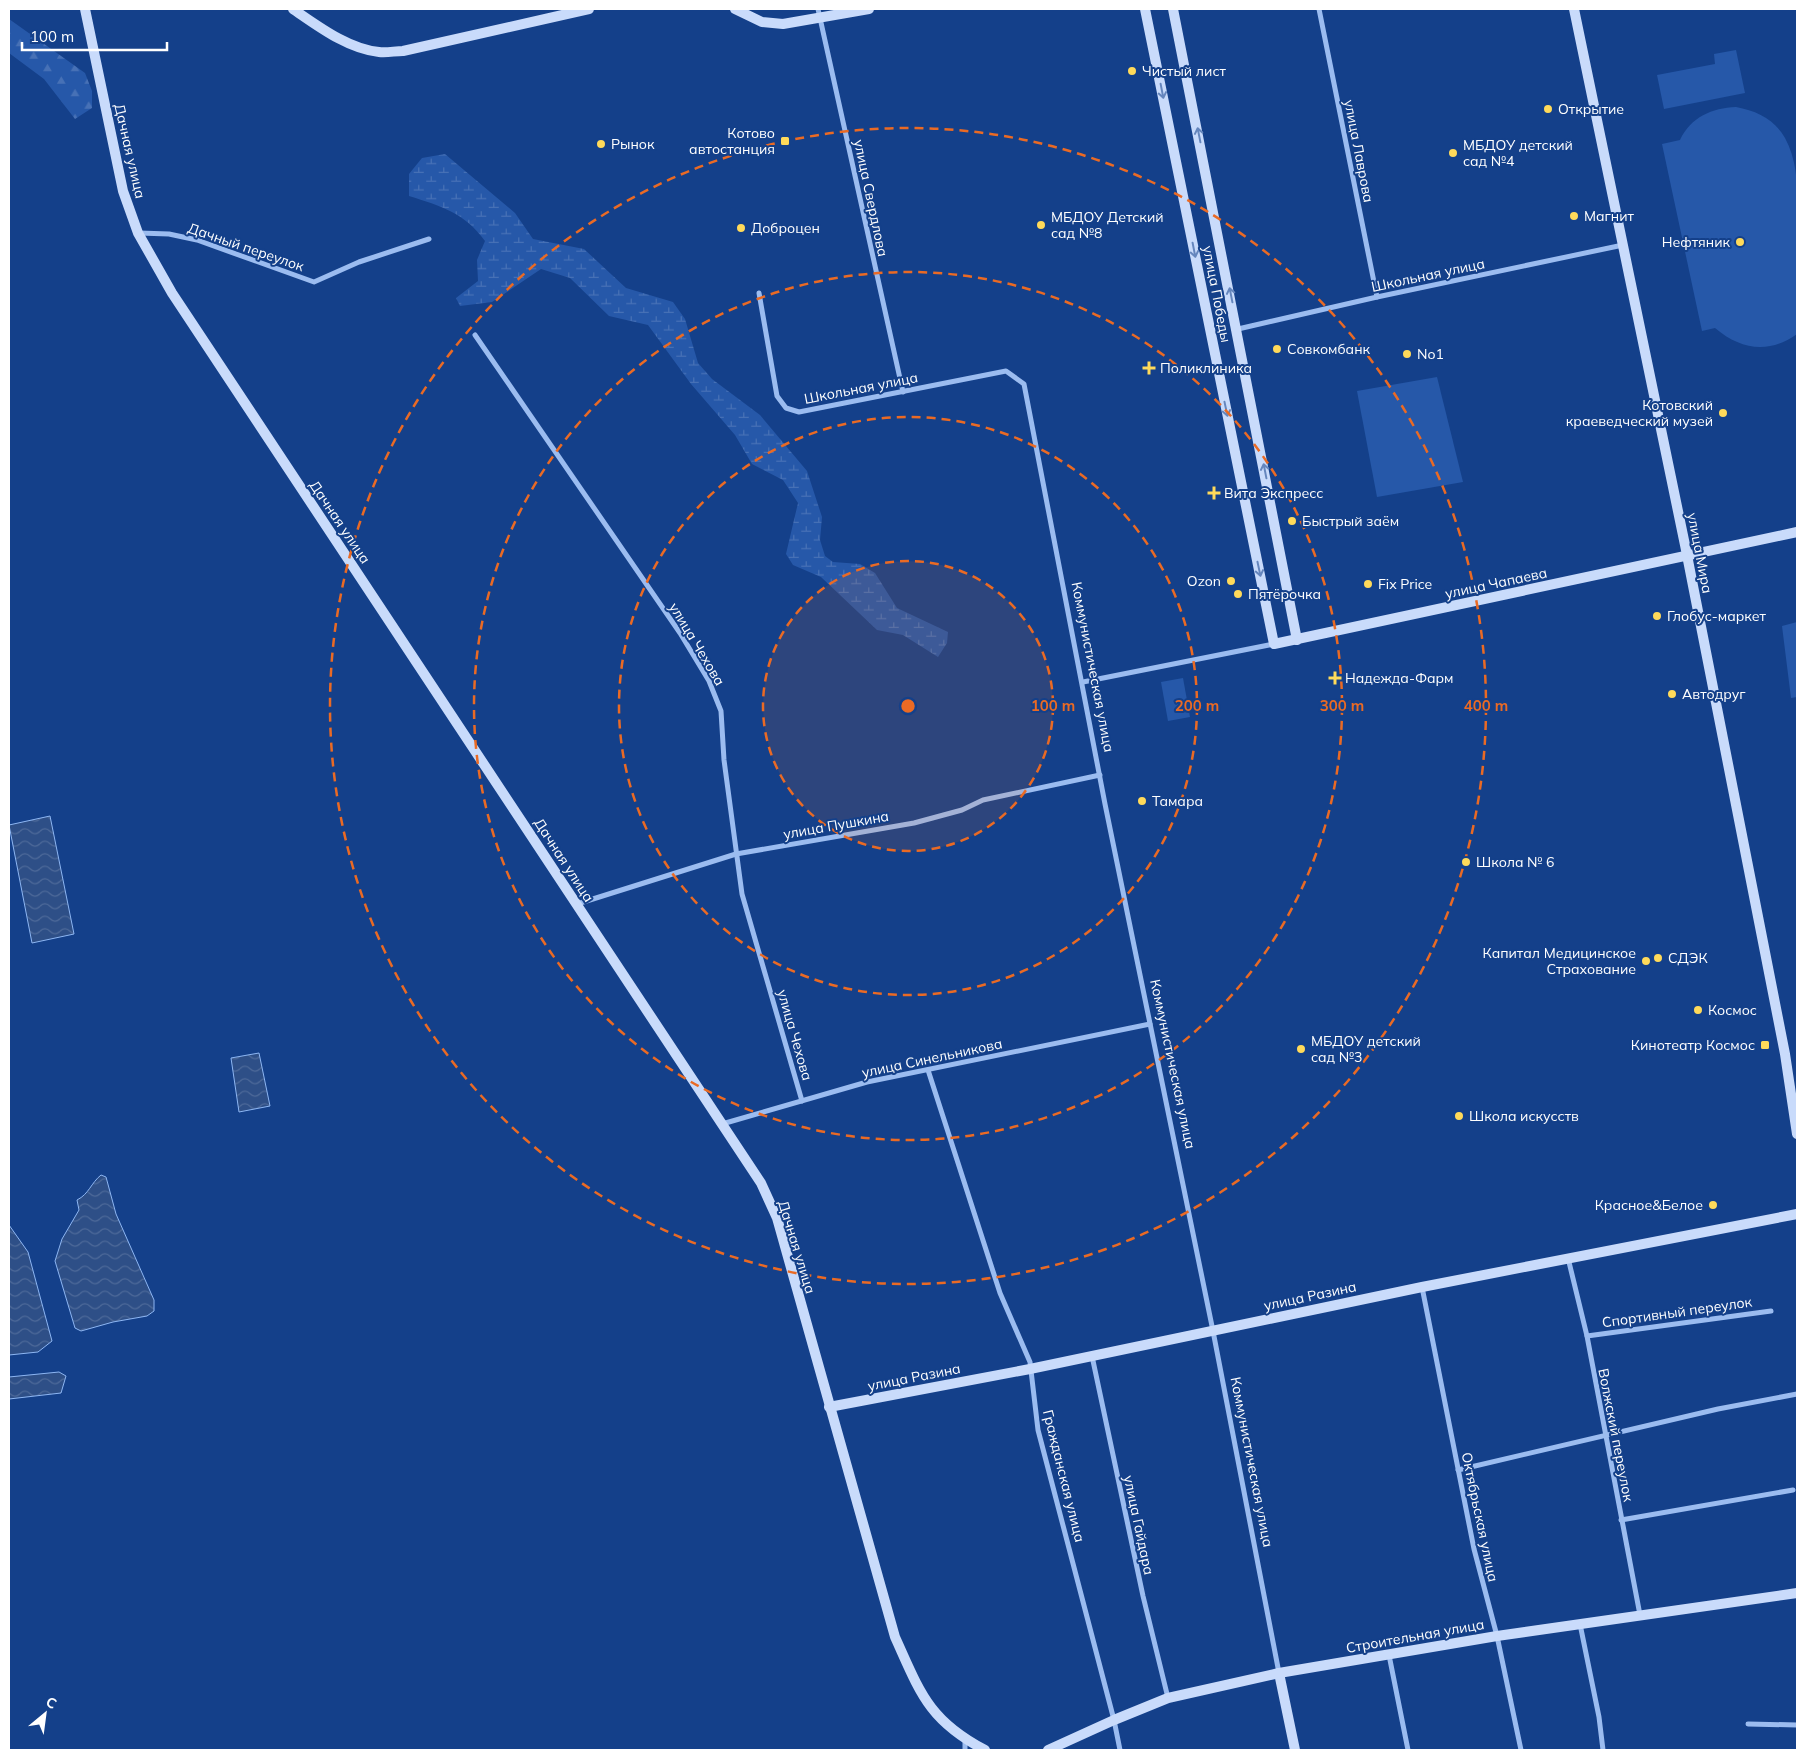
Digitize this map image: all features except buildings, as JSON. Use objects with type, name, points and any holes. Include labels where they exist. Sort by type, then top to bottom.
[{"type":"street","name":"Дачная улица","points":[[85,9],[123,191],[138,233],[172,293],[761,1182],[777,1218],[895,1637],[923,1698],[942,1722],[965,1745]]},
{"type":"street","points":[[293,9],[325,30],[354,45],[379,52],[403,51],[589,9]]},
{"type":"street","points":[[734,9],[762,22],[776,23],[819,14],[869,9]]},
{"type":"street","name":"улица Победы","points":[[1145,9],[1274,644]]},
{"type":"street","name":"улица Победы","points":[[1173,9],[1238,329],[1297,640]]},
{"type":"street","name":"улица Лаврова","points":[[1319,9],[1377,297]]},
{"type":"street","name":"улица Мира","points":[[1574,9],[1687,556],[1785,1054],[1797,1134]]},
{"type":"street","name":"улица Свердлова","points":[[819,14],[902,392]]},
{"type":"street","name":"Дачный переулок","points":[[138,233],[168,234],[197,240],[314,282],[359,262],[429,238]]},
{"type":"street","name":"Школьная улица","points":[[1238,329],[1377,297],[1622,246]]},
{"type":"street","name":"Школьная улица","points":[[759,293],[777,396],[786,408],[799,412],[1006,371],[1024,384]]},
{"type":"street","name":"улица Чехова","points":[[475,335],[680,633],[709,681],[721,711],[724,760],[742,894],[802,1101]]},
{"type":"street","name":"Коммунистическая улица","points":[[1024,384],[1100,775],[1214,1331],[1295,1750]]},
{"type":"street","name":"улица Чапаева","points":[[1083,682],[1297,640],[1797,532]]},
{"type":"street","name":"улица Пушкина","points":[[576,904],[736,854],[914,823],[962,810],[983,800],[1100,775]]},
{"type":"street","name":"улица Синельникова","points":[[722,1124],[866,1082],[1150,1024]]},
{"type":"street","name":"Гражданская улица","points":[[928,1070],[1000,1293],[1021,1337],[1030,1362],[1038,1430],[1114,1720],[1120,1750]]},
{"type":"street","name":"улица Разина","points":[[829,1407],[1030,1369],[1422,1286],[1797,1214]]},
{"type":"street","name":"Волжский переулок","points":[[1568,1258],[1587,1336],[1604,1437],[1640,1616]]},
{"type":"street","name":"Октябрьская улица","points":[[1422,1286],[1474,1549],[1497,1636],[1522,1750]]},
{"type":"street","name":"Спортивный переулок","points":[[1587,1336],[1770,1311]]},
{"type":"street","name":"улица Гайдара","points":[[1092,1356],[1142,1596],[1168,1698]]},
{"type":"street","points":[[1458,1470],[1718,1410],[1797,1394]]},
{"type":"street","points":[[1621,1520],[1793,1490]]},
{"type":"street","name":"Строительная улица","points":[[1048,1750],[1168,1698],[1279,1673],[1497,1636],[1797,1593]]},
{"type":"street","points":[[1580,1624],[1600,1717],[1603,1750]]},
{"type":"street","points":[[1389,1654],[1408,1750]]},
{"type":"street","points":[[1748,1724],[1797,1724]]},
{"type":"street","points":[[965,1745],[985,1750]]},
{"type":"green space","points":[[9,19],[85,73],[92,91],[92,108],[75,119],[44,79],[9,53]]},
{"type":"green space","points":[[1736,50],[1745,93],[1664,109],[1657,75],[1715,64],[1714,54]]},
{"type":"green space","name":"Нефтяник","points":[[1736,107],[1764,117],[1781,131],[1790,150],[1796,176],[1798,203],[1797,334],[1776,345],[1766,347],[1745,345],[1715,328],[1702,331],[1662,144],[1680,140],[1690,125],[1703,115],[1719,109]]},
{"type":"green space","points":[[445,154],[515,213],[533,239],[584,249],[626,288],[673,302],[685,319],[698,363],[712,379],[760,415],[807,471],[822,517],[820,540],[825,556],[833,562],[860,564],[875,573],[897,608],[948,632],[947,643],[938,657],[903,635],[877,630],[821,577],[793,565],[786,554],[798,503],[783,480],[752,464],[735,435],[691,384],[648,325],[609,316],[570,278],[541,269],[492,302],[460,306],[456,298],[478,281],[477,260],[485,241],[461,217],[442,207],[409,196],[409,174],[422,158]]},
{"type":"green space","points":[[1437,377],[1463,482],[1377,497],[1357,391]]},
{"type":"green space","points":[[1797,622],[1797,697],[1791,698],[1782,626]]},
{"type":"green space","points":[[1183,678],[1190,717],[1168,721],[1161,682]]},
{"type":"water","points":[[50,816],[74,934],[32,943],[9,825]]},
{"type":"water","points":[[259,1053],[270,1106],[239,1112],[231,1058]]},
{"type":"water","points":[[101,1175],[106,1177],[116,1214],[154,1300],[154,1311],[147,1316],[113,1322],[81,1331],[75,1328],[55,1261],[62,1239],[79,1210],[77,1200],[84,1195]]},
{"type":"water","points":[[9,1225],[28,1252],[52,1341],[38,1352],[9,1355]]},
{"type":"water","points":[[59,1372],[66,1376],[61,1393],[9,1399],[9,1377]]},
{"type":"place","name":"Чистый лист","points":[[1132,71]]},
{"type":"place","name":"Открытие","points":[[1548,109]]},
{"type":"place","name":"Котово автостанция","points":[[785,141]]},
{"type":"place","name":"Рынок","points":[[601,144]]},
{"type":"place","name":"МБДОУ детский сад №4","points":[[1453,153]]},
{"type":"place","name":"Магнит","points":[[1574,216]]},
{"type":"place","name":"МБДОУ Детский сад №8","points":[[1041,225]]},
{"type":"place","name":"Доброцен","points":[[741,228]]},
{"type":"place","name":"Нефтяник","points":[[1740,242]]},
{"type":"place","name":"Совкомбанк","points":[[1277,349]]},
{"type":"place","name":"No1","points":[[1407,354]]},
{"type":"place","name":"Поликлиника","points":[[1149,368]]},
{"type":"place","name":"Котовский краеведческий музей","points":[[1723,413]]},
{"type":"place","name":"Вита Экспресс","points":[[1214,493]]},
{"type":"place","name":"Быстрый заём","points":[[1292,521]]},
{"type":"place","name":"Ozon","points":[[1231,581]]},
{"type":"place","name":"Fix Price","points":[[1368,584]]},
{"type":"place","name":"Пятёрочка","points":[[1238,594]]},
{"type":"place","name":"Глобус-маркет","points":[[1657,616]]},
{"type":"place","name":"Надежда-Фарм","points":[[1335,678]]},
{"type":"place","name":"Автодруг","points":[[1672,694]]},
{"type":"place","name":"Тамара","points":[[1142,801]]},
{"type":"place","name":"Школа № 6","points":[[1466,862]]},
{"type":"place","name":"СДЭК","points":[[1658,958]]},
{"type":"place","name":"Капитал Медицинское Страхование","points":[[1646,961]]},
{"type":"place","name":"Космос","points":[[1698,1010]]},
{"type":"place","name":"Кинотеатр Космос","points":[[1765,1045]]},
{"type":"place","name":"МБДОУ детский сад №3","points":[[1301,1049]]},
{"type":"place","name":"Школа искусств","points":[[1459,1116]]},
{"type":"place","name":"Красное&Белое","points":[[1713,1205]]}]
